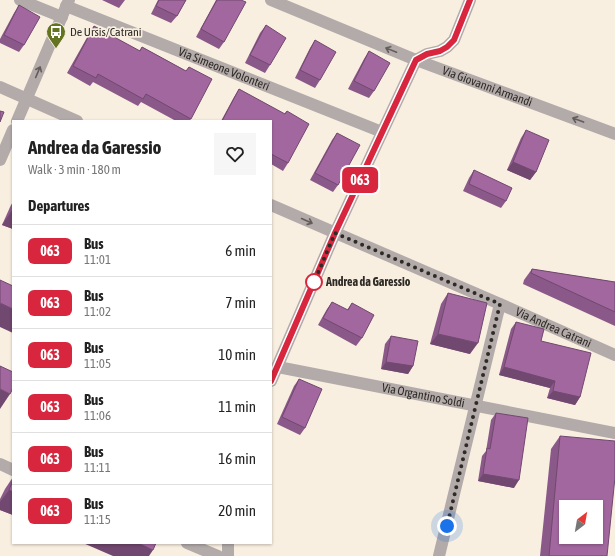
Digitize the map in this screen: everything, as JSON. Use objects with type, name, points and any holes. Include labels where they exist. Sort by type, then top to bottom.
[{"type":"street","name":"Via Simeone Volonteri","points":[[20,0],[66,8],[382,132]]},
{"type":"street","name":"Via Giovanni Armandi","points":[[271,0],[416,60],[615,134]]},
{"type":"street","points":[[272,379],[335,233],[416,60],[427,54],[440,51],[454,40],[470,0]]},
{"type":"street","points":[[17,120],[66,8]]},
{"type":"street","points":[[0,87],[75,120]]},
{"type":"street","points":[[0,160],[12,132]]},
{"type":"street","name":"Via Andrea Catrani","points":[[272,205],[615,355]]},
{"type":"street","points":[[440,556],[500,304]]},
{"type":"street","name":"Via Organtino Soldi","points":[[278,367],[615,433]]},
{"type":"street","points":[[0,464],[12,470]]},
{"type":"street","points":[[189,544],[218,556]]},
{"type":"street","points":[[228,544],[228,556]]},
{"type":"building","points":[[159,0],[186,0],[177,16],[156,6]]},
{"type":"building","points":[[217,0],[241,0],[246,2],[224,42],[201,29]]},
{"type":"building","points":[[19,5],[40,17],[24,45],[4,35]]},
{"type":"building","points":[[266,25],[286,38],[270,65],[250,55]]},
{"type":"building","points":[[94,26],[140,51],[142,47],[186,71],[189,67],[212,79],[191,119],[146,94],[143,99],[98,74],[96,78],[73,66]]},
{"type":"building","points":[[315,40],[336,52],[320,80],[300,70]]},
{"type":"building","points":[[369,51],[390,63],[374,91],[354,81]]},
{"type":"building","points":[[239,89],[285,114],[287,111],[309,124],[288,163],[272,155],[272,120],[223,120]]},
{"type":"building","points":[[0,111],[4,112],[0,122]]},
{"type":"building","points":[[526,130],[549,140],[536,172],[513,162]]},
{"type":"building","points":[[337,133],[360,145],[338,185],[315,173]]},
{"type":"building","points":[[474,170],[512,188],[506,201],[469,184]]},
{"type":"building","points":[[532,269],[615,282],[615,312],[531,273]]},
{"type":"building","points":[[0,280],[12,286],[12,309],[0,303]]},
{"type":"building","points":[[448,293],[487,303],[478,343],[438,334]]},
{"type":"building","points":[[332,302],[348,310],[352,303],[374,315],[362,338],[323,318]]},
{"type":"building","points":[[516,322],[544,329],[541,341],[591,353],[580,397],[553,391],[555,381],[504,367]]},
{"type":"building","points":[[391,336],[418,341],[413,366],[386,362]]},
{"type":"building","points":[[0,366],[12,372],[12,390],[10,394],[0,389]]},
{"type":"building","points":[[299,379],[322,389],[305,428],[282,417]]},
{"type":"building","points":[[496,413],[528,418],[519,480],[483,474],[487,448],[490,449]]},
{"type":"building","points":[[560,436],[615,441],[615,477],[607,556],[549,556]]},
{"type":"building","points":[[12,482],[12,492],[9,490]]},
{"type":"building","points":[[140,544],[156,544],[153,550]]},
{"type":"bus line","name":"063","points":[[272,379],[335,233],[416,60],[427,54],[440,51],[454,40],[470,0]]},
{"type":"place","name":"De Ursis/Catrani","points":[[56,49]]},
{"type":"place","name":"Andrea da Garessio","points":[[314,282]]},
{"type":"route","points":[[314,282],[312,287],[335,233],[500,304],[447,526]]}]
